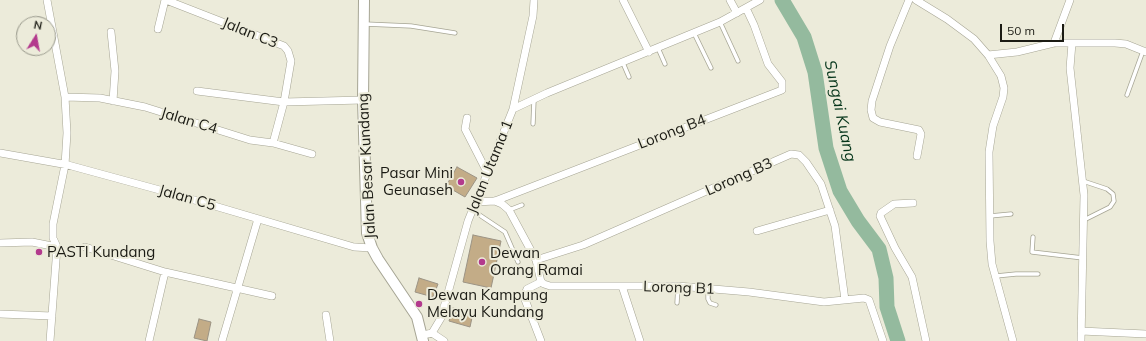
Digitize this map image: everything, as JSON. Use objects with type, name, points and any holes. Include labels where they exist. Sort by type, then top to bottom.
[{"type":"main road","name":"Jalan Besar Kundang","points":[[364,0],[365,24],[362,63],[367,233],[372,248],[417,318],[426,336]]},
{"type":"street","points":[[50,341],[57,247],[53,238],[52,224],[65,165],[67,144],[65,98],[47,0],[51,0]]},
{"type":"street","points":[[158,29],[166,0]]},
{"type":"street","name":"Jalan C3","points":[[166,0],[284,46],[291,61],[284,102],[273,143]]},
{"type":"street","points":[[513,109],[533,16],[534,0]]},
{"type":"street","points":[[623,0],[649,52]]},
{"type":"street","points":[[730,0],[737,13]]},
{"type":"street","name":"Jalan Utama 1","points":[[426,336],[445,308],[472,210],[488,174],[513,109],[720,22],[760,0]]},
{"type":"street","points":[[909,0],[890,46],[871,110],[873,118],[880,122],[919,130],[921,134],[917,156]]},
{"type":"street","points":[[916,0],[960,28],[974,39],[988,55],[1001,76],[1004,88],[989,152],[991,254],[1013,341]]},
{"type":"street","points":[[1054,43],[1070,0]]},
{"type":"street","name":"Lorong B4","points":[[476,202],[495,201],[782,90],[783,85],[768,64],[754,25],[746,8]]},
{"type":"street","points":[[111,32],[115,71],[113,101]]},
{"type":"street","points":[[988,55],[1017,52],[1054,43],[1126,44],[1145,52]]},
{"type":"street","points":[[1072,43],[1070,68],[1082,180],[1083,258],[1081,341]]},
{"type":"street","name":"Jalan C4","points":[[197,91],[284,102],[363,100]]},
{"type":"street","name":"Jalan C4","points":[[65,98],[100,98],[145,107],[250,140],[273,143],[312,154]]},
{"type":"street","points":[[466,118],[465,129],[488,174]]},
{"type":"street","name":"Jalan C5","points":[[0,153],[65,165],[168,192],[354,247],[372,248]]},
{"type":"street","name":"Lorong B3","points":[[536,260],[583,245],[791,154],[799,155],[806,162],[821,184],[830,210],[835,226],[845,300]]},
{"type":"street","points":[[495,201],[502,204],[509,210],[536,260],[541,282],[527,289],[524,297],[541,341]]},
{"type":"street","points":[[912,203],[894,204],[881,213],[880,216],[894,248],[912,277],[926,341]]},
{"type":"street","points":[[757,230],[830,210]]},
{"type":"street","points":[[222,341],[258,219]]},
{"type":"street","points":[[0,243],[32,242],[57,247]]},
{"type":"street","points":[[85,247],[165,272],[272,296]]},
{"type":"street","points":[[149,341],[165,272]]},
{"type":"street","name":"Lorong B1","points":[[541,282],[550,286],[678,286],[708,288],[824,302],[864,298],[869,300],[883,341]]},
{"type":"street","points":[[622,286],[640,341]]},
{"type":"street","points":[[0,314],[52,316]]},
{"type":"street","points":[[326,315],[330,341]]},
{"type":"street","points":[[1081,331],[1146,334]]},
{"type":"street","points":[[426,336],[444,341]]},
{"type":"lane","points":[[720,22],[738,61]]},
{"type":"lane","points":[[365,24],[411,26],[454,33]]},
{"type":"lane","points":[[694,33],[711,68]]},
{"type":"lane","points":[[658,48],[665,64]]},
{"type":"lane","points":[[1128,95],[1145,52]]},
{"type":"lane","points":[[623,63],[629,76]]},
{"type":"lane","points":[[533,124],[534,99]]},
{"type":"lane","points":[[1082,180],[1107,189],[1113,194],[1114,201],[1110,207],[1083,220]]},
{"type":"lane","points":[[509,210],[522,205]]},
{"type":"lane","points":[[472,210],[504,232],[518,262]]},
{"type":"lane","points":[[990,216],[1011,214]]},
{"type":"lane","points":[[1033,237],[1032,252],[1083,258]]},
{"type":"lane","points":[[996,276],[1038,274]]},
{"type":"lane","points":[[677,303],[678,286]]},
{"type":"lane","points":[[708,288],[708,299],[710,303],[716,305]]},
{"type":"building","name":"Pasar Mini Geunaseh","points":[[457,167],[477,178],[465,197],[446,186]]},
{"type":"building","name":"Dewan Orang Ramai","points":[[473,235],[501,241],[491,288],[463,282]]},
{"type":"building","points":[[419,278],[438,284],[433,297],[415,292]]},
{"type":"building","points":[[453,308],[473,313],[470,327],[449,321]]},
{"type":"building","points":[[199,319],[211,322],[207,341],[194,338]]},
{"type":"waterway","name":"Sungai Kuang","points":[[782,0],[804,37],[815,72],[826,148],[840,191],[858,221],[879,249],[886,278],[887,307],[898,341]]},
{"type":"place","name":"Pasar Mini Geunaseh","points":[[461,182]]},
{"type":"place","name":"PASTI Kundang","points":[[39,252]]},
{"type":"place","name":"Dewan Orang Ramai","points":[[482,262]]},
{"type":"place","name":"Dewan Kampung Melayu Kundang","points":[[419,304]]}]
